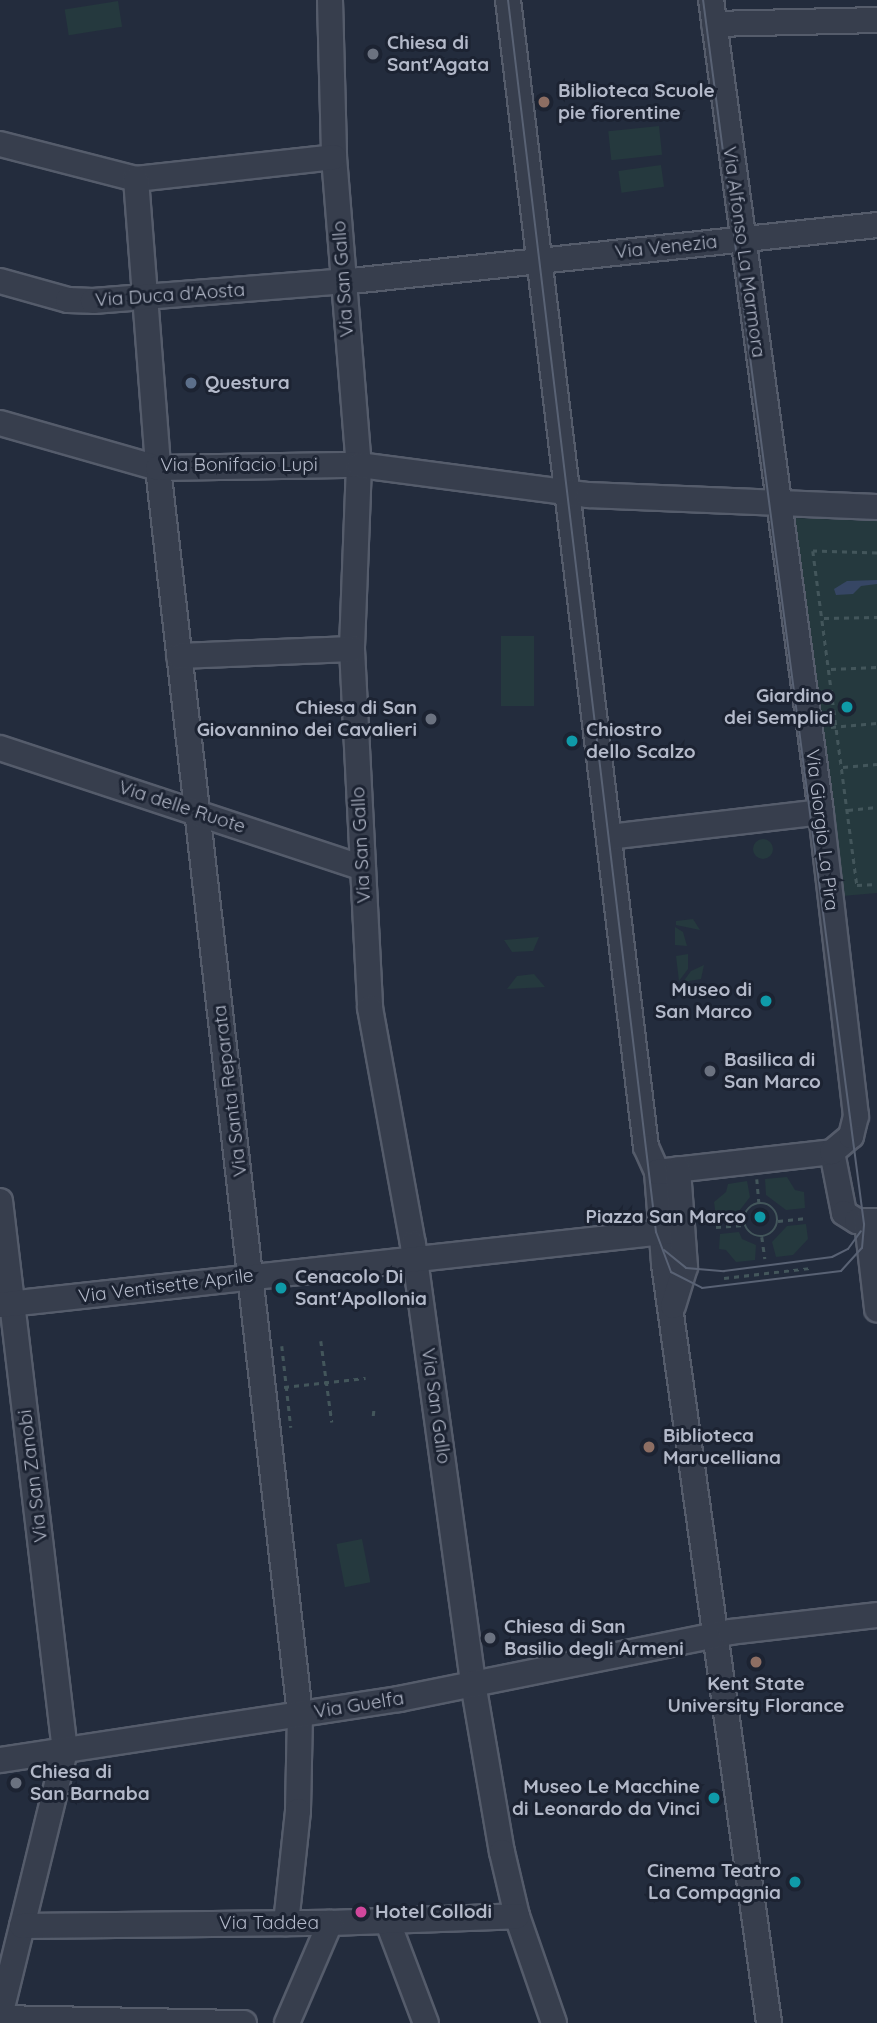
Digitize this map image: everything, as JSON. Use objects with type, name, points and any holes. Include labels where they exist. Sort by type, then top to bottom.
[{"type":"street","name":"Via San Gallo","points":[[330,0],[334,157],[359,465],[352,649],[370,1007],[415,1258],[473,1683],[517,1916],[554,2023]]},
{"type":"street","points":[[508,0],[609,837],[661,1164],[672,1317],[769,2023]]},
{"type":"street","points":[[712,12],[877,20]]},
{"type":"street","name":"Via Alfonso La Marmora","points":[[712,12],[777,503]]},
{"type":"street","points":[[0,144],[136,179],[334,157]]},
{"type":"street","name":"Via Santa Reparata","points":[[136,179],[158,468],[178,656],[300,1714],[300,1768],[286,1923]]},
{"type":"street","name":"Via Venezia","points":[[342,281],[877,225]]},
{"type":"street","name":"Via Duca d'Aosta","points":[[0,281],[74,301],[145,298],[342,281]]},
{"type":"street","name":"Via Bonifacio Lupi","points":[[0,423],[158,468],[359,465],[567,493],[877,507]]},
{"type":"street","name":"Via Giorgio La Pira","points":[[777,503],[821,812],[856,1116],[851,1136],[832,1152]]},
{"type":"street","points":[[178,656],[352,649]]},
{"type":"street","name":"Via delle Ruote","points":[[0,748],[197,810],[363,868]]},
{"type":"street","points":[[609,837],[821,812]]},
{"type":"street","points":[[661,1164],[832,1152],[842,1211],[852,1220],[872,1221],[877,1309]]},
{"type":"street","name":"Via San Zanobi","points":[[0,1201],[7,1304],[65,1751]]},
{"type":"street","name":"Via Ventisette Aprile","points":[[7,1304],[665,1231]]},
{"type":"street","name":"Via Guelfa","points":[[0,1760],[300,1714],[715,1635],[877,1615]]},
{"type":"street","points":[[65,1751],[22,1926],[5,2020],[244,2023]]},
{"type":"street","name":"Via Taddea","points":[[22,1926],[330,1923],[517,1916]]},
{"type":"street","points":[[387,1920],[426,2023]]},
{"type":"street","points":[[287,2023],[330,1923]]},
{"type":"path","points":[[877,553],[813,551],[857,885],[877,884]]},
{"type":"path","points":[[823,618],[877,617]]},
{"type":"path","points":[[830,669],[877,667]]},
{"type":"path","points":[[838,727],[877,723]]},
{"type":"path","points":[[843,766],[877,764]]},
{"type":"path","points":[[848,810],[877,807]]},
{"type":"path","points":[[757,1179],[759,1203]]},
{"type":"path","points":[[745,1224],[753,1235],[762,1237],[774,1230],[778,1221],[774,1210],[759,1203]]},
{"type":"path","points":[[745,1224],[749,1208],[759,1203]]},
{"type":"path","points":[[778,1221],[807,1218]]},
{"type":"path","points":[[716,1227],[745,1224]]},
{"type":"path","points":[[762,1237],[765,1259]]},
{"type":"path","points":[[724,1278],[811,1268]]},
{"type":"path","points":[[321,1341],[332,1422]]},
{"type":"path","points":[[282,1346],[291,1428]]},
{"type":"path","points":[[279,1388],[366,1378]]},
{"type":"path","points":[[373,1416],[374,1406]]},
{"type":"green space","points":[[118,1],[122,27],[69,35],[65,9]]},
{"type":"green space","points":[[659,126],[662,155],[611,160],[608,131]]},
{"type":"green space","points":[[661,165],[664,187],[621,193],[618,171]]},
{"type":"green space","name":"Giardino dei Semplici","points":[[791,518],[877,521],[877,893],[842,896]]},
{"type":"green space","points":[[501,636],[534,636],[534,706],[501,706]]},
{"type":"green space","points":[[763,839],[770,842],[773,849],[770,856],[763,859],[756,856],[753,849],[756,842]]},
{"type":"green space","points":[[693,919],[700,930],[676,925],[676,921]]},
{"type":"green space","points":[[675,927],[683,932],[687,946],[675,945]]},
{"type":"green space","points":[[539,937],[533,951],[512,952],[504,940]]},
{"type":"green space","points":[[688,954],[688,969],[679,981],[676,956]]},
{"type":"green space","points":[[704,965],[701,979],[683,982],[691,971]]},
{"type":"green space","points":[[534,974],[545,987],[507,989],[517,976]]},
{"type":"green space","points":[[787,1177],[795,1190],[804,1192],[805,1208],[786,1210],[766,1195],[765,1179]]},
{"type":"green space","points":[[747,1181],[750,1197],[736,1215],[716,1217],[714,1202],[726,1192],[728,1184]]},
{"type":"green space","points":[[806,1224],[808,1239],[793,1255],[776,1257],[772,1242],[787,1226]]},
{"type":"green space","points":[[739,1232],[742,1239],[756,1245],[755,1260],[736,1262],[726,1250],[719,1249],[720,1234]]},
{"type":"green space","points":[[362,1539],[370,1582],[345,1587],[336,1544]]},
{"type":"water","points":[[877,580],[877,584],[861,586],[853,594],[836,595],[834,589],[847,581]]},
{"type":"tram line","points":[[508,0],[656,1232],[671,1272],[702,1288],[841,1271],[862,1248],[864,1224],[703,0]]},
{"type":"tram line","points":[[664,1250],[686,1268],[724,1271],[832,1257],[848,1249],[861,1231]]},
{"type":"place","name":"Chiesa di Sant'Agata","points":[[373,54]]},
{"type":"place","name":"Biblioteca Scuole pie fiorentine","points":[[544,102]]},
{"type":"place","name":"Questura","points":[[191,383]]},
{"type":"place","name":"Giardino dei Semplici","points":[[847,707]]},
{"type":"place","name":"Chiesa di San Giovannino dei Cavalieri","points":[[431,719]]},
{"type":"place","name":"Chiostro dello Scalzo","points":[[572,741]]},
{"type":"place","name":"Museo di San Marco","points":[[766,1001]]},
{"type":"place","name":"Basilica di San Marco","points":[[710,1071]]},
{"type":"place","name":"Piazza San Marco","points":[[760,1217]]},
{"type":"place","name":"Cenacolo Di Sant'Apollonia","points":[[281,1288]]},
{"type":"place","name":"Biblioteca Marucelliana","points":[[649,1447]]},
{"type":"place","name":"Chiesa di San Basilio degli Armeni","points":[[490,1638]]},
{"type":"place","name":"Kent State University Florance","points":[[756,1662]]},
{"type":"place","name":"Chiesa di San Barnaba","points":[[16,1783]]},
{"type":"place","name":"Museo Le Macchine di Leonardo da Vinci","points":[[714,1798]]},
{"type":"place","name":"Cinema Teatro La Compagnia","points":[[795,1882]]},
{"type":"place","name":"Hotel Collodi","points":[[361,1912]]}]
